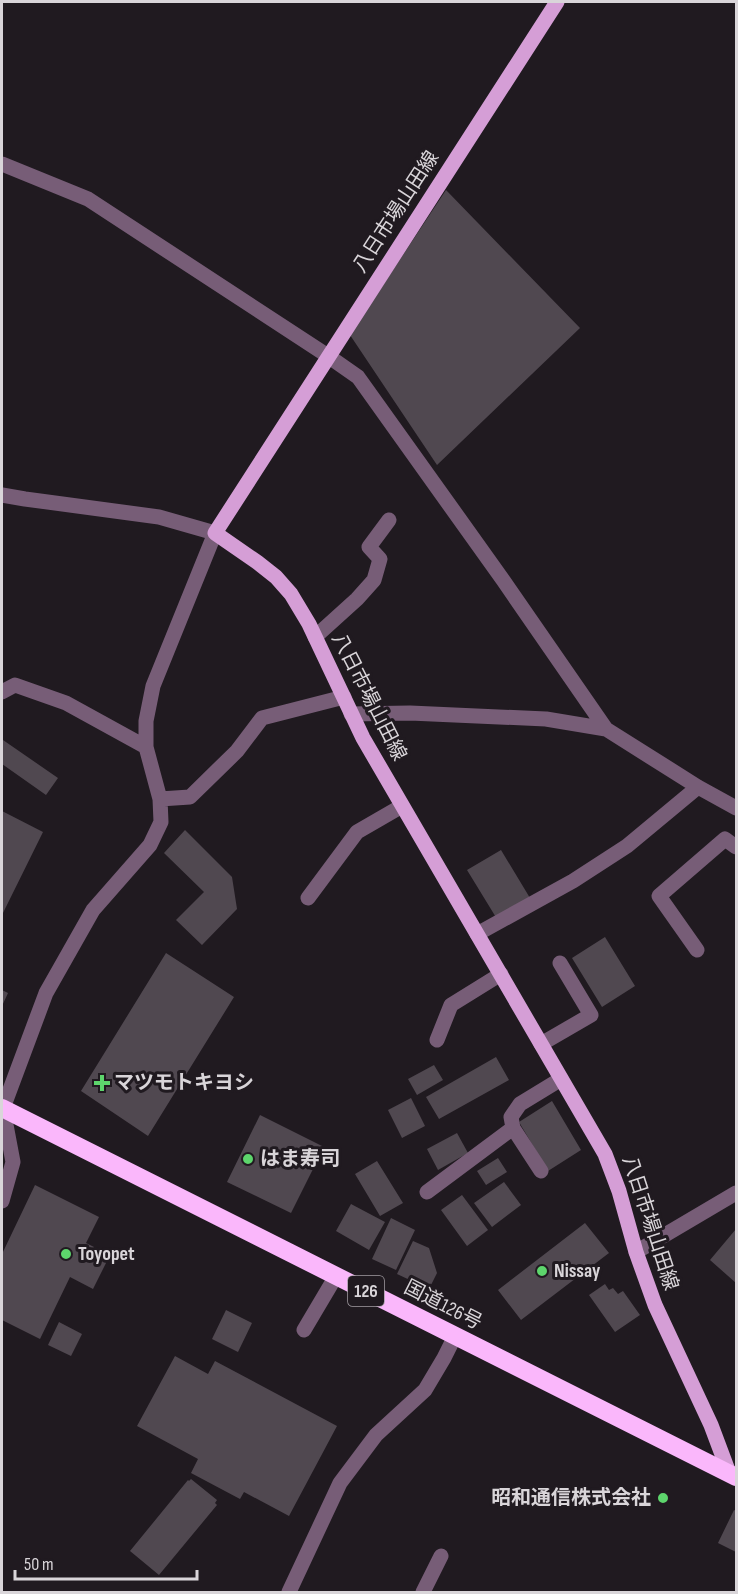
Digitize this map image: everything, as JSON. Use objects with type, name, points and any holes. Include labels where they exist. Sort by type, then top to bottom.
[{"type":"highway","name":"国道126号","points":[[2,1111],[733,1475]]},
{"type":"main road","name":"八日市場山田線","points":[[557,2],[215,533],[276,577],[291,594],[315,637],[363,738],[605,1154],[655,1305],[733,1475]]},
{"type":"street","points":[[2,164],[88,199],[358,377],[606,729]]},
{"type":"street","points":[[2,495],[159,517],[215,533],[153,686],[146,721],[146,747],[160,799],[161,822],[150,845],[93,910],[46,993],[2,1111],[13,1162],[2,1201]]},
{"type":"street","points":[[315,637],[357,599],[374,580],[380,559],[369,547],[388,520]]},
{"type":"street","points":[[2,692],[15,685],[66,703],[146,747]]},
{"type":"street","points":[[160,799],[190,797],[237,751],[262,718],[344,697]]},
{"type":"street","points":[[351,714],[410,713],[546,719],[606,729],[736,808]]},
{"type":"street","points":[[477,934],[573,881],[627,846],[698,787]]},
{"type":"street","points":[[308,898],[357,832],[402,806]]},
{"type":"street","points":[[697,950],[659,896],[725,839],[736,847]]},
{"type":"street","points":[[541,1044],[591,1015],[560,963]]},
{"type":"street","points":[[437,1040],[451,1005],[501,974]]},
{"type":"street","points":[[542,1171],[513,1128],[511,1117],[520,1104],[561,1079]]},
{"type":"street","points":[[426,1192],[513,1128]]},
{"type":"street","points":[[636,1252],[736,1193]]},
{"type":"street","points":[[304,1330],[336,1276]]},
{"type":"street","points":[[290,1593],[340,1483],[376,1435],[425,1390],[455,1336]]},
{"type":"street","points":[[423,1593],[441,1556]]},
{"type":"building","points":[[446,190],[580,328],[437,465],[350,335]]},
{"type":"building","points":[[3,740],[58,778],[46,795],[2,764]]},
{"type":"building","points":[[2,811],[43,832],[2,915]]},
{"type":"building","points":[[185,830],[232,877],[237,909],[202,945],[176,920],[204,892],[164,853]]},
{"type":"building","points":[[501,850],[530,898],[497,919],[467,870]]},
{"type":"building","points":[[605,937],[635,986],[602,1007],[572,958]]},
{"type":"building","points":[[166,953],[234,997],[148,1136],[81,1091]]},
{"type":"building","points":[[2,990],[8,993],[2,1006]]},
{"type":"building","points":[[496,1057],[509,1080],[439,1119],[426,1097]]},
{"type":"building","points":[[434,1065],[443,1080],[417,1095],[408,1079]]},
{"type":"building","points":[[411,1098],[425,1126],[402,1138],[388,1110]]},
{"type":"building","points":[[552,1101],[581,1150],[548,1171],[519,1122]]},
{"type":"building","points":[[260,1115],[324,1147],[291,1213],[227,1182]]},
{"type":"building","points":[[457,1133],[468,1153],[438,1170],[427,1149]]},
{"type":"building","points":[[498,1158],[507,1172],[486,1185],[477,1171]]},
{"type":"building","points":[[377,1161],[403,1203],[380,1216],[355,1174]]},
{"type":"building","points":[[504,1182],[521,1205],[492,1227],[474,1203]]},
{"type":"building","points":[[35,1185],[99,1217],[86,1243],[110,1255],[93,1289],[70,1277],[40,1339],[2,1320],[2,1254]]},
{"type":"building","points":[[462,1195],[488,1230],[467,1246],[441,1210]]},
{"type":"building","points":[[351,1204],[385,1222],[369,1250],[336,1231]]},
{"type":"building","points":[[391,1218],[415,1230],[396,1270],[372,1259]]},
{"type":"building","points":[[585,1223],[609,1253],[521,1320],[498,1290]]},
{"type":"building","points":[[736,1229],[736,1283],[710,1260]]},
{"type":"building","points":[[413,1241],[429,1248],[437,1273],[429,1289],[397,1274]]},
{"type":"building","points":[[605,1284],[609,1290],[613,1288],[618,1294],[623,1291],[640,1315],[615,1332],[589,1295]]},
{"type":"building","points":[[226,1310],[252,1323],[238,1352],[212,1339]]},
{"type":"building","points":[[59,1322],[82,1334],[71,1356],[48,1345]]},
{"type":"building","points":[[175,1356],[208,1374],[215,1361],[337,1426],[289,1516],[244,1492],[240,1499],[191,1473],[198,1459],[137,1426]]},
{"type":"building","points":[[191,1479],[217,1500],[215,1503],[217,1505],[159,1575],[130,1551]]},
{"type":"building","points":[[734,1510],[736,1511],[736,1552],[718,1543]]},
{"type":"place","name":"マツモトキヨシ","points":[[102,1083]]},
{"type":"place","name":"はま寿司","points":[[248,1159]]},
{"type":"place","name":"Toyopet","points":[[66,1254]]},
{"type":"place","name":"Nissay","points":[[542,1271]]},
{"type":"place","name":"昭和通信株式会社","points":[[663,1498]]}]
